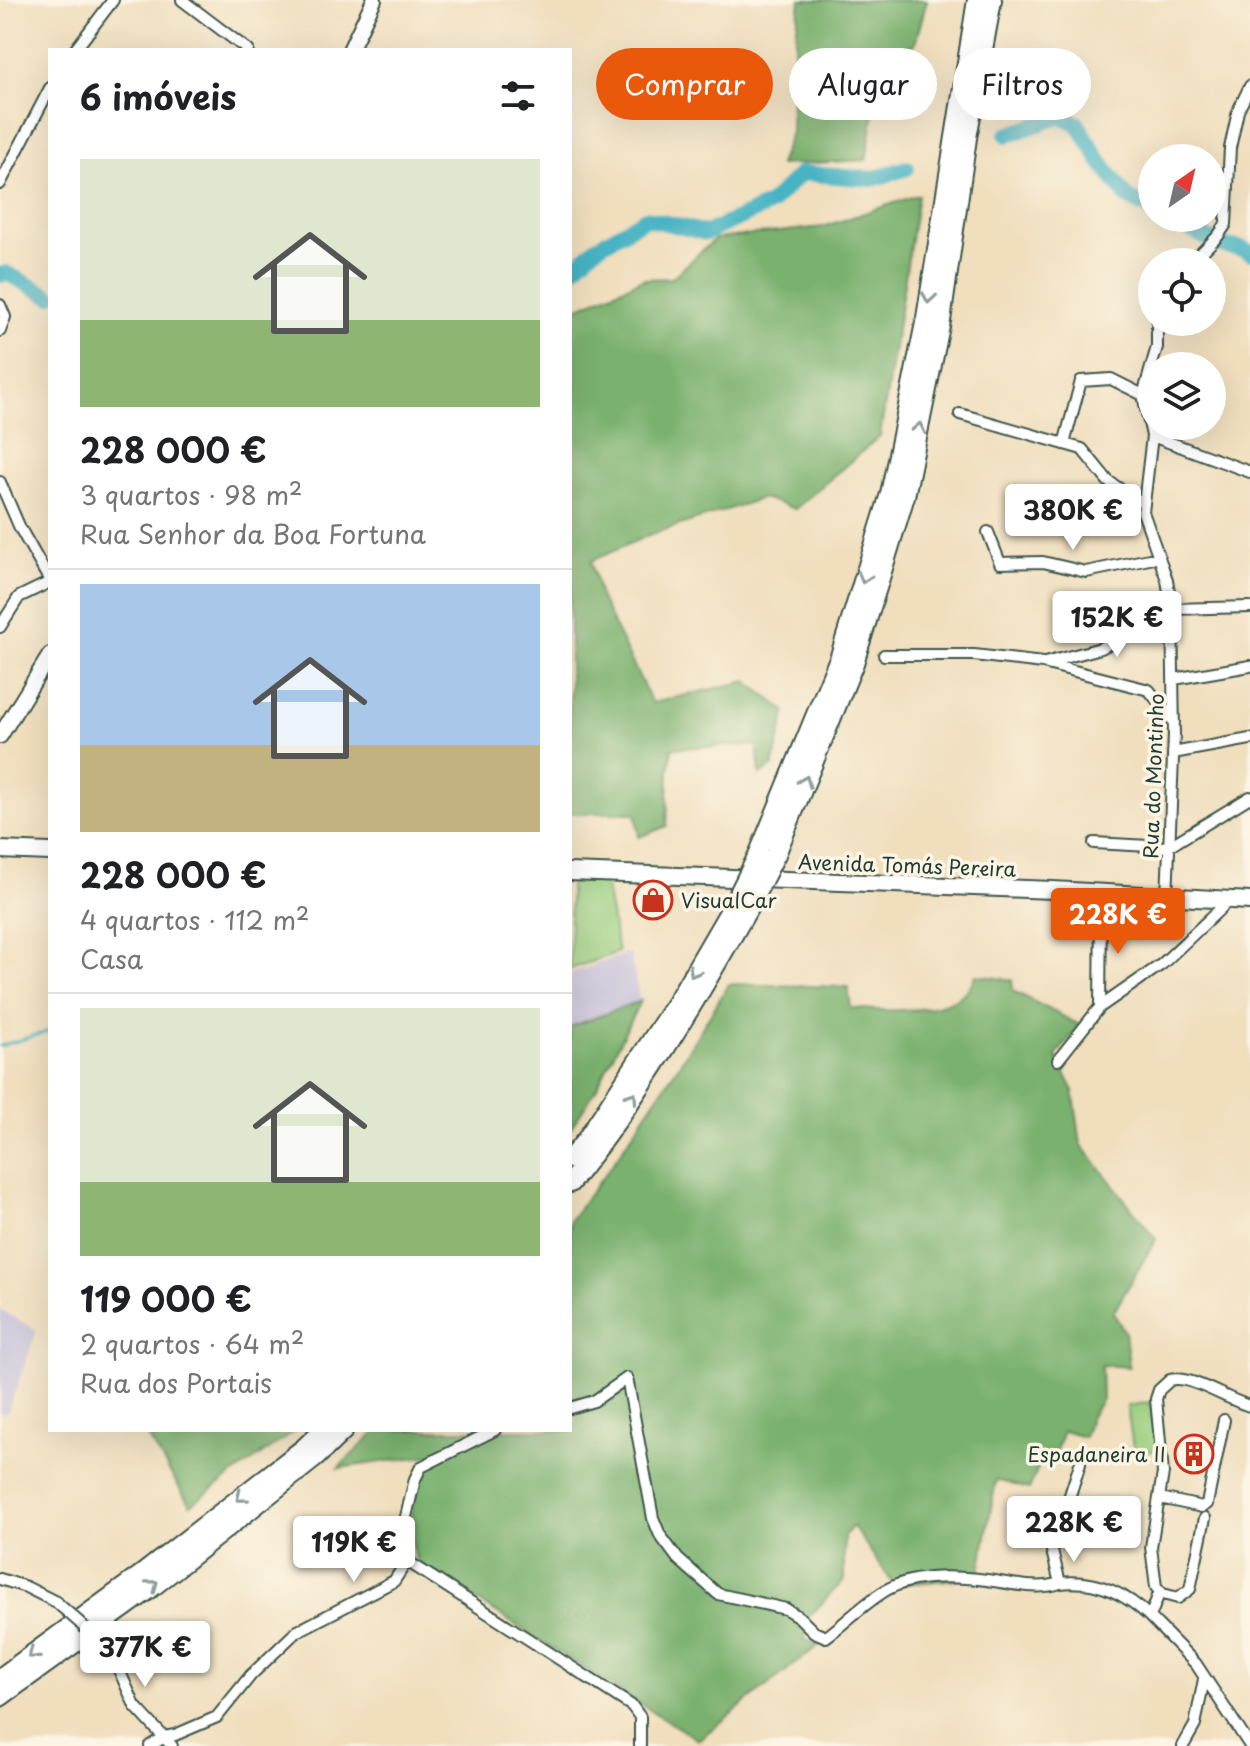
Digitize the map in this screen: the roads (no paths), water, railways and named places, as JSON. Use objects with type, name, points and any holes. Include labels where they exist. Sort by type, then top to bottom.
[{"type":"highway","points":[[768,853],[840,656],[890,494],[926,318],[977,0]]},
{"type":"highway","points":[[572,1180],[597,1149],[690,1012],[768,853],[854,663],[905,496],[941,321],[967,138],[992,0]]},
{"type":"highway","points":[[572,1157],[741,905]]},
{"type":"highway","points":[[0,1678],[154,1565],[321,1432]]},
{"type":"highway","points":[[0,1697],[150,1589],[315,1458],[342,1432]]},
{"type":"main road","points":[[0,850],[48,852]]},
{"type":"main road","name":"Avenida Tomás Pereira","points":[[572,872],[1053,890],[1250,901]]},
{"type":"street","points":[[77,48],[113,0]]},
{"type":"street","points":[[182,0],[245,48]]},
{"type":"street","points":[[351,48],[374,0]]},
{"type":"street","points":[[1207,248],[1226,224],[1230,148],[1238,111],[1250,86]]},
{"type":"street","points":[[0,184],[48,92]]},
{"type":"street","points":[[0,305],[5,317],[0,331]]},
{"type":"street","points":[[1064,444],[1081,381],[1111,379],[1138,392]]},
{"type":"street","points":[[960,414],[1082,449],[1108,481],[1144,502],[1152,440]]},
{"type":"street","points":[[1163,440],[1250,472]]},
{"type":"street","points":[[0,482],[20,528],[48,577]]},
{"type":"street","name":"Rua do Montinho","points":[[1144,502],[1143,512],[1167,580],[1172,609],[1174,722],[1164,896]]},
{"type":"street","points":[[988,532],[1000,563],[1043,562],[1086,572],[1159,557]]},
{"type":"street","points":[[0,627],[19,597],[48,582]]},
{"type":"street","points":[[1043,663],[1101,648],[1172,609],[1250,607]]},
{"type":"street","points":[[884,655],[974,655],[1043,663],[1149,690],[1174,722]]},
{"type":"street","points":[[0,736],[48,658]]},
{"type":"street","points":[[1174,679],[1250,666]]},
{"type":"street","points":[[1173,753],[1250,739]]},
{"type":"street","points":[[1094,843],[1168,847],[1250,797]]},
{"type":"street","points":[[1053,890],[1056,898],[1064,903],[1101,905],[1152,906],[1164,896]]},
{"type":"street","points":[[1058,1060],[1100,1007],[1162,964],[1222,907],[1222,899]]},
{"type":"street","points":[[1100,1007],[1101,905]]},
{"type":"street","points":[[572,1407],[594,1401],[627,1378],[642,1470],[660,1535],[678,1559],[718,1594],[786,1609],[814,1632],[826,1637],[876,1597],[903,1583],[942,1577],[969,1577],[1037,1587],[1088,1582],[1132,1599],[1150,1617],[1196,1664],[1250,1746]]},
{"type":"street","points":[[1205,1518],[1190,1589],[1178,1598],[1160,1591],[1156,1587],[1151,1547],[1164,1460],[1156,1399],[1164,1384],[1177,1378],[1250,1406]]},
{"type":"street","points":[[1160,1498],[1202,1507],[1207,1504],[1224,1420]]},
{"type":"street","points":[[150,1746],[164,1737],[217,1717],[251,1675],[296,1632],[388,1587],[402,1572],[407,1561],[405,1521],[421,1467],[491,1432]]},
{"type":"street","points":[[1060,1583],[1052,1551],[1080,1464]]},
{"type":"street","points":[[407,1561],[632,1706],[640,1717],[640,1746]]},
{"type":"street","points":[[0,1579],[52,1600],[80,1623],[110,1655],[135,1706],[172,1746]]},
{"type":"street","points":[[1150,1617],[1160,1591]]},
{"type":"street","points":[[1183,1746],[1195,1725],[1204,1679]]},
{"type":"waterway","points":[[1007,135],[1062,116],[1078,124],[1127,197],[1138,203]]},
{"type":"waterway","points":[[572,270],[595,248],[646,218],[706,233],[770,204],[801,173],[872,179],[907,168]]},
{"type":"waterway","points":[[1194,232],[1220,245],[1250,253]]},
{"type":"waterway","points":[[0,275],[6,273],[48,295]]},
{"type":"waterway","points":[[0,1046],[48,1032]]},
{"type":"place","name":"VisualCar","points":[[653,900]]},
{"type":"place","name":"Espadaneira II","points":[[1194,1454]]}]
